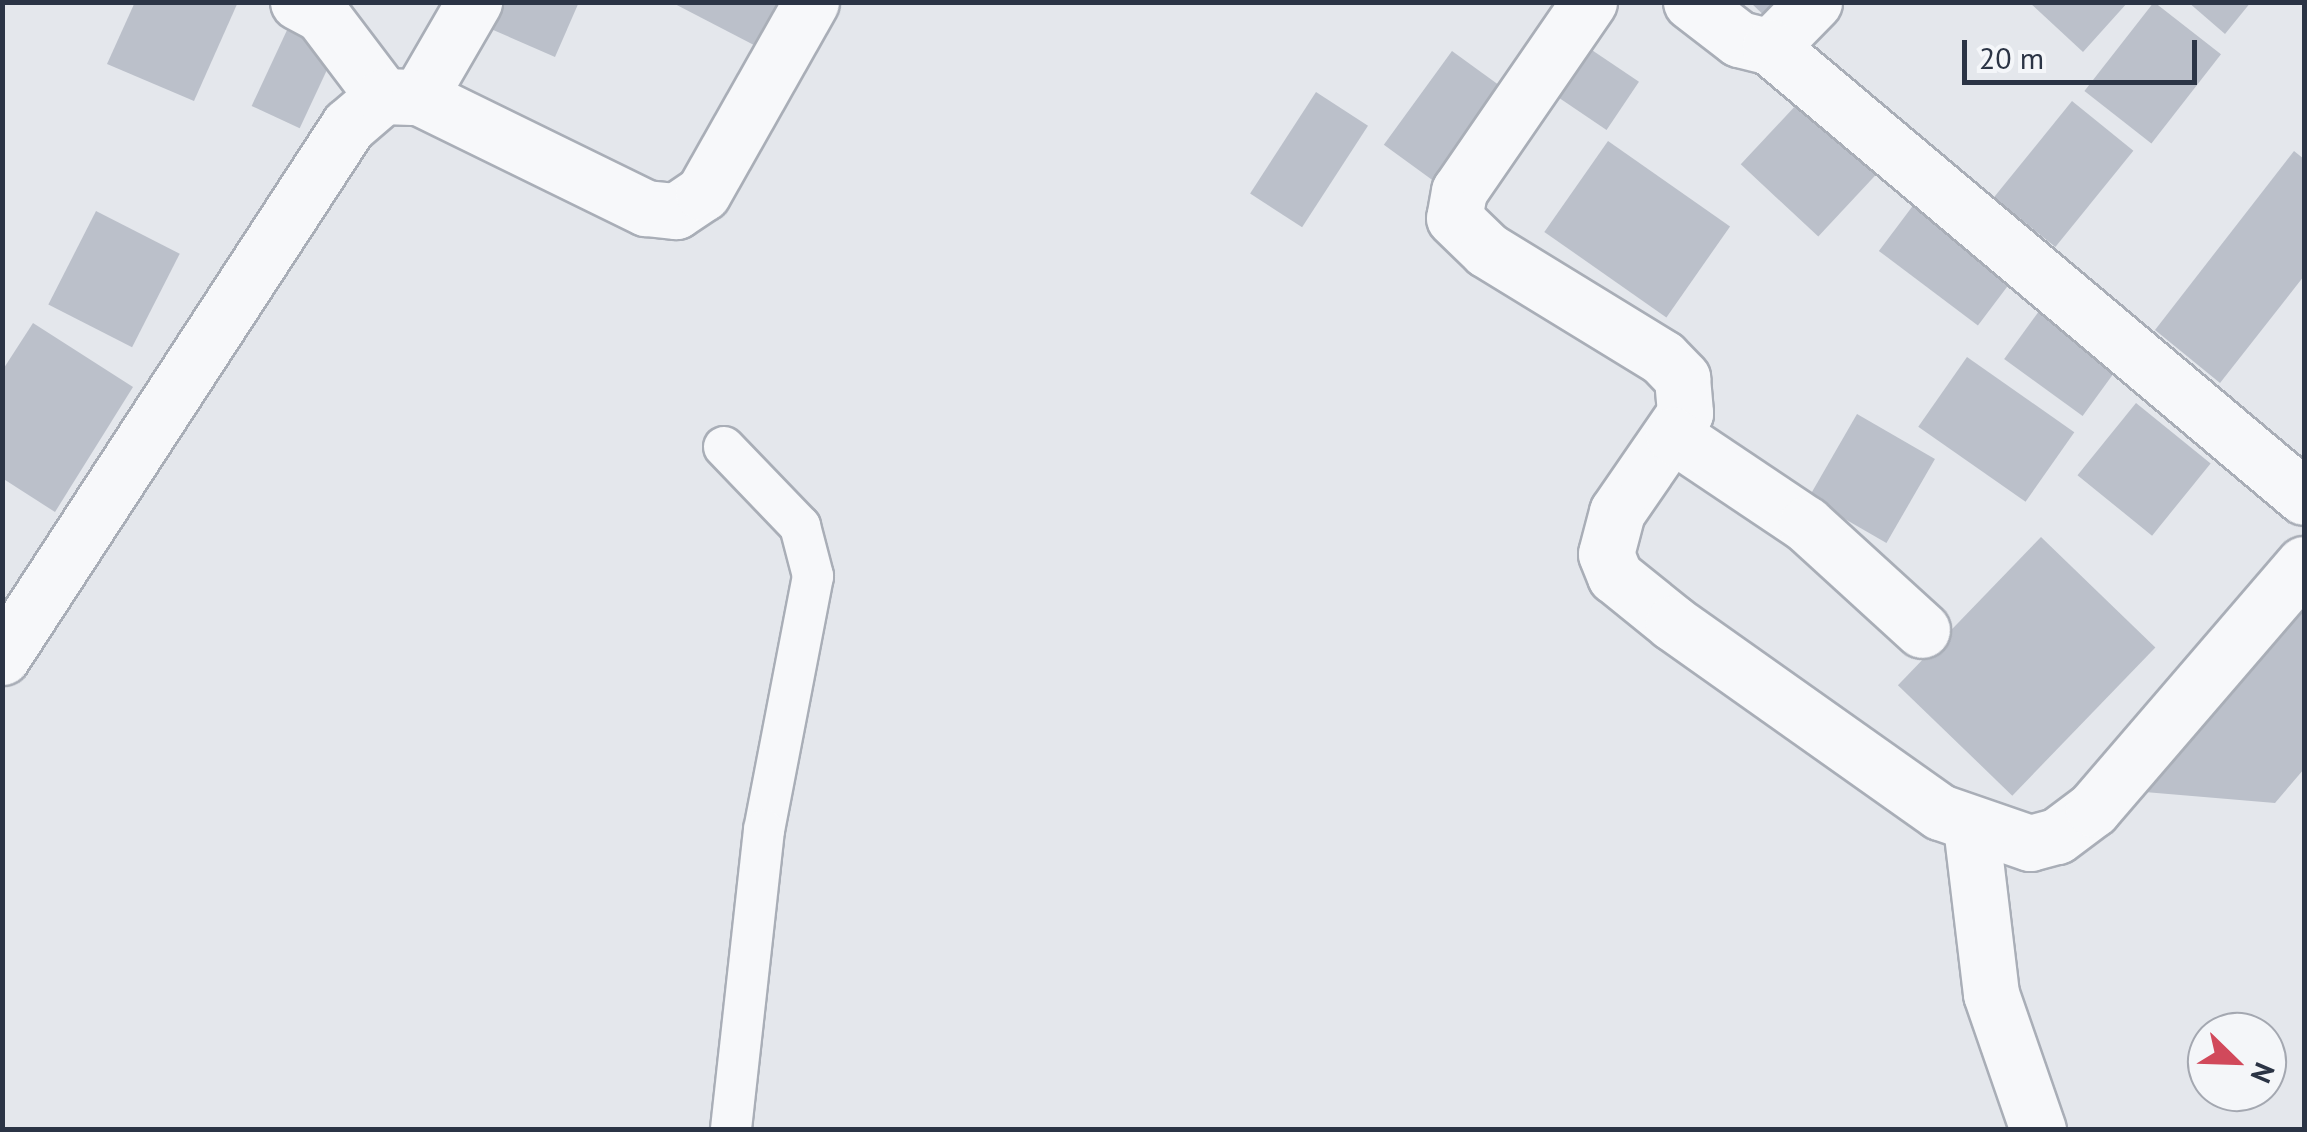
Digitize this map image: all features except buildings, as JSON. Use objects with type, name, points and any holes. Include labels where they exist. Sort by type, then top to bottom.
[{"type":"street","points":[[298,2],[321,14],[401,96],[646,208],[676,211],[704,192],[811,2]]},
{"type":"street","points":[[2,657],[348,126],[401,96],[474,2]]},
{"type":"street","points":[[1589,2],[1459,191],[1454,218],[1487,250],[1664,358],[1686,394],[1674,435],[1607,535],[1606,554],[1615,576],[1940,812],[1970,826],[2030,842],[2079,821],[2304,564]]},
{"type":"street","points":[[1692,2],[1739,39],[1770,47],[2304,497]]},
{"type":"street","points":[[1770,47],[1814,2]]},
{"type":"street","points":[[1674,435],[1806,524],[1922,630]]},
{"type":"street","points":[[1970,826],[1992,994],[2038,1130]]},
{"type":"lane","points":[[724,447],[800,526],[813,576],[764,830],[731,1130]]}]
